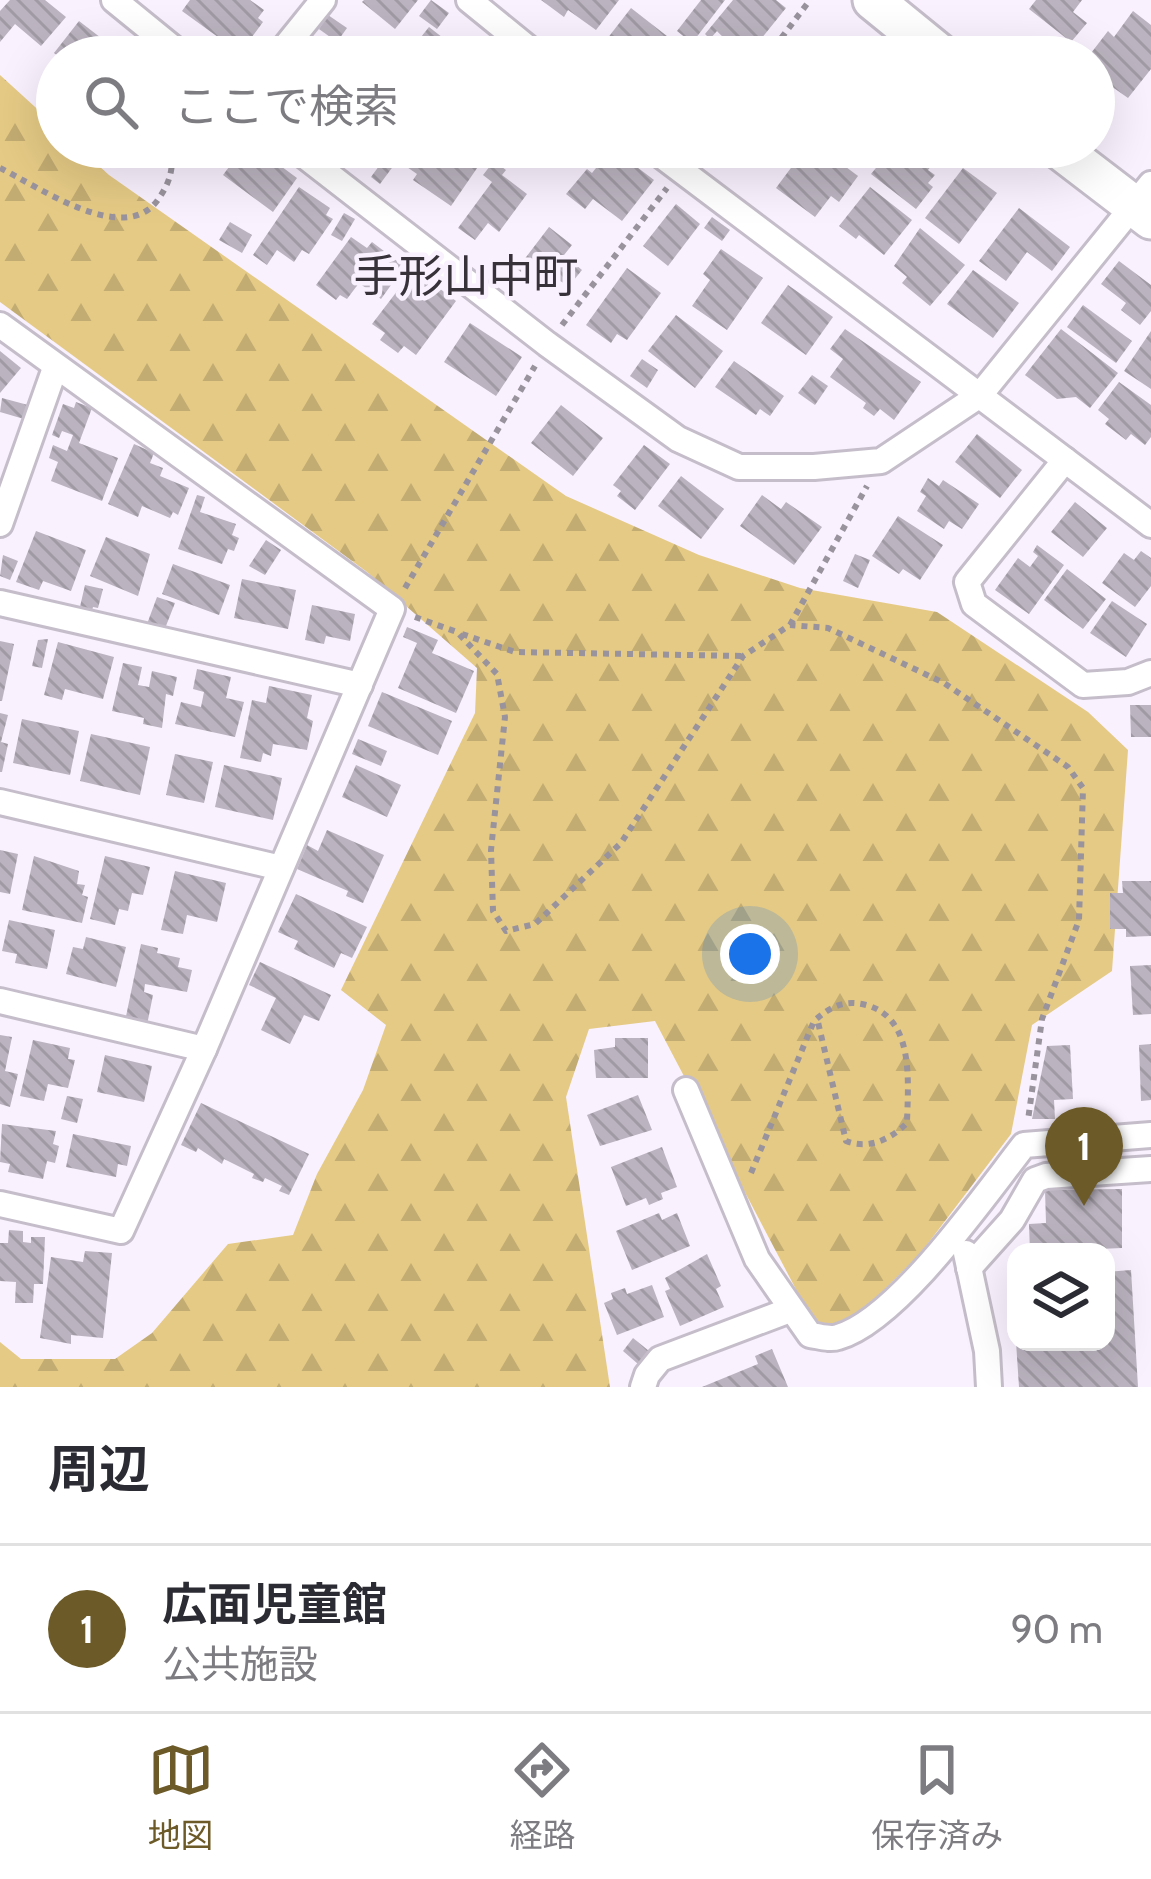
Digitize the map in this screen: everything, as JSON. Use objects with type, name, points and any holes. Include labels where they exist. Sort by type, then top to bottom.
[{"type":"main road","points":[[873,0],[917,36]]},
{"type":"main road","points":[[1090,168],[1146,203]]},
{"type":"street","points":[[114,0],[158,36]]},
{"type":"street","points":[[294,36],[323,0]]},
{"type":"street","points":[[469,0],[513,36]]},
{"type":"street","points":[[320,168],[678,439],[739,466],[814,467],[881,461],[980,395],[1146,203]]},
{"type":"street","points":[[676,168],[1151,525]]},
{"type":"street","points":[[0,325],[392,609],[121,1231],[0,1204]]},
{"type":"street","points":[[0,524],[56,368]]},
{"type":"street","points":[[1065,460],[967,582],[974,604],[1083,686],[1128,682],[1151,673]]},
{"type":"street","points":[[0,602],[360,686]]},
{"type":"street","points":[[0,802],[281,868]]},
{"type":"street","points":[[0,1001],[204,1049]]},
{"type":"street","points":[[686,1090],[757,1259],[810,1335],[835,1339],[875,1318],[960,1227],[1024,1145],[1151,1135]]},
{"type":"street","points":[[969,1268],[1012,1220],[1035,1180],[1151,1169]]},
{"type":"street","points":[[960,1227],[987,1351],[989,1387]]},
{"type":"street","points":[[644,1387],[646,1376],[660,1359],[790,1310]]},
{"type":"path","points":[[783,36],[810,0]]},
{"type":"path","points":[[0,168],[98,216],[130,219],[151,208],[171,183],[171,168]]},
{"type":"path","points":[[680,171],[547,344],[392,609],[515,652],[743,656]]},
{"type":"path","points":[[457,632],[497,674],[505,717],[491,850],[493,911],[506,931],[535,924],[621,843],[743,656],[790,625],[881,461]]},
{"type":"path","points":[[790,625],[828,628],[944,683],[1068,767],[1083,788],[1078,920],[1042,1019],[1024,1145]]},
{"type":"path","points":[[736,1209],[818,1018],[831,1006],[856,1002],[879,1008],[896,1022],[908,1082],[907,1123],[894,1135],[870,1144],[846,1141],[818,1018]]},
{"type":"green space","points":[[0,75],[36,108],[36,168],[101,168],[566,496],[699,555],[800,588],[937,612],[1088,712],[1128,750],[1112,971],[1032,1025],[1011,1134],[920,1254],[863,1311],[828,1330],[810,1316],[655,1021],[589,1029],[566,1097],[610,1387],[0,1387],[0,1342],[21,1359],[115,1359],[152,1333],[228,1244],[293,1235],[317,1174],[363,1090],[386,1025],[341,990],[475,713],[477,668],[367,572],[0,302]]},
{"type":"building","points":[[10,0],[45,0],[66,17],[50,36],[36,36],[36,42],[15,24],[0,42],[0,11]]},
{"type":"building","points":[[190,0],[250,0],[264,10],[258,18],[263,22],[253,36],[217,36],[182,11]]},
{"type":"building","points":[[364,0],[418,0],[395,29]]},
{"type":"building","points":[[431,0],[449,13],[437,29],[419,16]]},
{"type":"building","points":[[541,0],[619,0],[596,30],[568,10],[564,17]]},
{"type":"building","points":[[701,0],[725,0],[697,36],[677,31]]},
{"type":"building","points":[[733,0],[776,0],[786,8],[763,36],[705,34]]},
{"type":"building","points":[[1036,0],[1082,0],[1073,12],[1087,23],[1076,36],[1063,36],[1029,9]]},
{"type":"building","points":[[631,8],[667,36],[609,36]]},
{"type":"building","points":[[1133,11],[1151,25],[1151,69],[1128,98],[1115,89],[1115,36]]},
{"type":"building","points":[[328,15],[347,28],[341,36],[329,36],[319,29]]},
{"type":"building","points":[[79,21],[98,36],[67,36]]},
{"type":"building","points":[[228,168],[283,168],[297,178],[273,212],[223,175]]},
{"type":"building","points":[[378,168],[392,168],[380,184],[371,177]]},
{"type":"building","points":[[408,168],[477,168],[451,206],[413,180],[417,174]]},
{"type":"building","points":[[488,168],[503,168],[502,175],[527,194],[499,232],[488,223],[475,240],[458,228],[492,182],[483,175]]},
{"type":"building","points":[[596,168],[638,168],[654,180],[622,221],[593,199],[585,209],[566,194],[587,169],[592,173]]},
{"type":"building","points":[[791,168],[847,168],[858,176],[839,202],[831,196],[815,217],[776,188]]},
{"type":"building","points":[[876,168],[930,168],[935,175],[928,183],[933,187],[916,209],[871,174]]},
{"type":"building","points":[[963,168],[997,193],[959,244],[925,218]]},
{"type":"building","points":[[299,187],[330,208],[326,215],[333,219],[309,254],[302,250],[294,262],[277,250],[267,265],[253,255]]},
{"type":"building","points":[[870,187],[912,220],[884,255],[839,226]]},
{"type":"building","points":[[676,204],[700,224],[668,266],[643,246]]},
{"type":"building","points":[[1019,208],[1070,247],[1052,271],[1027,252],[1006,281],[979,261]]},
{"type":"building","points":[[344,213],[355,219],[342,241],[331,235]]},
{"type":"building","points":[[712,217],[730,230],[722,241],[704,228]]},
{"type":"building","points":[[230,222],[252,235],[242,253],[219,240]]},
{"type":"building","points":[[549,227],[572,245],[564,255],[582,270],[569,286],[542,271],[534,282],[517,269]]},
{"type":"building","points":[[920,228],[965,265],[930,306],[902,283],[907,277],[894,266]]},
{"type":"building","points":[[351,237],[367,248],[372,242],[401,264],[381,299],[359,283],[347,299],[340,295],[336,300],[316,285]]},
{"type":"building","points":[[721,249],[763,278],[727,330],[692,306],[710,280],[703,274]]},
{"type":"building","points":[[1119,261],[1151,285],[1151,311],[1140,325],[1121,310],[1126,303],[1101,284]]},
{"type":"building","points":[[627,268],[661,293],[627,340],[617,334],[611,343],[586,325]]},
{"type":"building","points":[[414,269],[456,301],[416,355],[404,346],[398,353],[380,340],[385,333],[372,324]]},
{"type":"building","points":[[973,270],[1019,303],[993,338],[947,304]]},
{"type":"building","points":[[788,285],[833,317],[806,355],[761,323]]},
{"type":"building","points":[[1083,305],[1132,341],[1116,363],[1067,327]]},
{"type":"building","points":[[676,315],[723,351],[695,388],[648,351]]},
{"type":"building","points":[[470,323],[522,357],[496,396],[444,362]]},
{"type":"building","points":[[845,329],[921,382],[894,420],[880,409],[874,416],[863,408],[866,403],[830,377],[843,359],[830,349]]},
{"type":"building","points":[[1061,329],[1118,373],[1090,408],[1076,397],[1057,399],[1025,375]]},
{"type":"building","points":[[1151,331],[1151,389],[1124,371]]},
{"type":"building","points":[[0,351],[21,368],[0,393]]},
{"type":"building","points":[[642,359],[658,370],[647,388],[630,376]]},
{"type":"building","points":[[734,361],[784,396],[770,416],[760,409],[756,415],[715,387]]},
{"type":"building","points":[[812,375],[828,386],[815,405],[798,393]]},
{"type":"building","points":[[1119,382],[1151,405],[1151,437],[1145,445],[1131,434],[1126,440],[1105,424],[1109,419],[1098,410]]},
{"type":"building","points":[[2,398],[28,405],[24,419],[0,412]]},
{"type":"building","points":[[76,402],[92,408],[79,443],[118,458],[102,501],[51,481],[58,462],[49,458],[53,445],[67,451],[73,435],[62,431],[59,438],[52,435],[63,404],[74,408]]},
{"type":"building","points":[[561,405],[603,438],[573,476],[531,443]]},
{"type":"building","points":[[977,434],[1022,470],[1000,498],[955,462]]},
{"type":"building","points":[[134,444],[154,453],[150,463],[163,468],[160,476],[189,488],[178,515],[173,512],[170,518],[142,506],[138,517],[108,504]]},
{"type":"building","points":[[644,445],[670,464],[635,510],[617,496],[621,491],[613,485]]},
{"type":"building","points":[[681,476],[724,509],[701,539],[658,506]]},
{"type":"building","points":[[928,478],[939,486],[943,480],[979,504],[962,529],[949,521],[944,529],[917,511],[926,496],[920,492]]},
{"type":"building","points":[[197,495],[205,497],[200,512],[236,524],[232,535],[239,538],[222,564],[178,549]]},
{"type":"building","points":[[762,495],[781,509],[786,502],[822,527],[794,565],[740,526]]},
{"type":"building","points":[[1075,502],[1107,528],[1083,557],[1051,532]]},
{"type":"building","points":[[898,516],[943,545],[920,580],[903,569],[899,574],[872,556]]},
{"type":"building","points":[[36,531],[86,550],[71,591],[43,581],[39,590],[16,582]]},
{"type":"building","points":[[106,537],[150,554],[138,596],[90,576]]},
{"type":"building","points":[[266,540],[281,550],[265,575],[249,566]]},
{"type":"building","points":[[1037,545],[1064,565],[1029,614],[995,590],[1018,558],[1030,567],[1038,556],[1033,552]]},
{"type":"building","points":[[1141,551],[1151,558],[1151,586],[1135,607],[1102,583],[1124,553],[1134,560]]},
{"type":"building","points":[[855,554],[870,560],[858,588],[843,581]]},
{"type":"building","points":[[3,555],[18,561],[10,580],[0,576]]},
{"type":"building","points":[[173,564],[230,585],[219,615],[162,594]]},
{"type":"building","points":[[1067,569],[1106,599],[1083,629],[1044,600]]},
{"type":"building","points":[[242,579],[296,590],[288,629],[234,618]]},
{"type":"building","points":[[85,585],[103,589],[98,608],[93,607],[91,614],[79,611]]},
{"type":"building","points":[[157,597],[175,603],[164,631],[147,624]]},
{"type":"building","points":[[1112,601],[1147,624],[1126,657],[1090,633]]},
{"type":"building","points":[[312,605],[355,614],[350,641],[326,636],[324,644],[305,640]]},
{"type":"building","points":[[407,627],[438,640],[432,653],[474,671],[456,713],[398,688],[417,643],[403,637]]},
{"type":"building","points":[[48,639],[42,668],[32,666],[38,640]]},
{"type":"building","points":[[0,641],[14,644],[2,701],[0,701]]},
{"type":"building","points":[[58,642],[114,657],[103,699],[65,689],[62,700],[44,695]]},
{"type":"building","points":[[123,663],[142,667],[138,685],[149,687],[152,671],[177,677],[173,696],[166,694],[162,728],[143,724],[144,718],[112,711]]},
{"type":"building","points":[[197,669],[231,677],[226,698],[244,702],[235,737],[175,724],[181,702],[201,707],[204,692],[193,689]]},
{"type":"building","points":[[269,686],[312,695],[307,750],[273,744],[271,756],[263,753],[261,762],[240,758],[252,700],[266,703]]},
{"type":"building","points":[[382,692],[452,721],[438,755],[368,726]]},
{"type":"building","points":[[1130,705],[1151,705],[1151,737],[1131,737]]},
{"type":"building","points":[[0,713],[8,715],[1,742],[8,744],[2,772],[0,772]]},
{"type":"building","points":[[22,719],[79,731],[70,775],[13,763]]},
{"type":"building","points":[[91,734],[150,747],[140,795],[80,781]]},
{"type":"building","points":[[358,739],[387,751],[381,766],[352,754]]},
{"type":"building","points":[[175,754],[213,762],[204,803],[166,795]]},
{"type":"building","points":[[224,765],[282,778],[273,820],[215,807]]},
{"type":"building","points":[[356,765],[401,785],[387,817],[342,797]]},
{"type":"building","points":[[327,830],[384,855],[363,903],[346,896],[348,891],[297,869],[307,845],[318,851]]},
{"type":"building","points":[[0,850],[18,854],[10,894],[0,892]]},
{"type":"building","points":[[34,856],[79,871],[77,884],[85,885],[82,895],[88,897],[82,923],[22,910]]},
{"type":"building","points":[[105,856],[150,867],[143,895],[132,893],[128,911],[119,909],[115,925],[90,919]]},
{"type":"building","points":[[175,871],[226,883],[217,922],[187,915],[183,934],[161,930]]},
{"type":"building","points":[[1122,881],[1151,881],[1151,936],[1126,937],[1126,929],[1110,929],[1110,893],[1123,893]]},
{"type":"building","points":[[296,894],[367,927],[352,958],[341,953],[334,968],[294,949],[298,941],[278,932]]},
{"type":"building","points":[[9,920],[55,930],[47,969],[15,963],[17,954],[2,951]]},
{"type":"building","points":[[86,937],[126,947],[116,987],[66,974],[73,947],[83,949]]},
{"type":"building","points":[[141,944],[180,958],[178,967],[192,970],[187,992],[145,984],[144,992],[153,995],[146,1030],[124,1026]]},
{"type":"building","points":[[260,962],[331,995],[319,1021],[304,1015],[290,1044],[261,1030],[276,998],[249,985]]},
{"type":"building","points":[[1151,965],[1151,1014],[1133,1015],[1130,966]]},
{"type":"building","points":[[0,1035],[12,1037],[5,1071],[18,1074],[10,1107],[0,1104]]},
{"type":"building","points":[[615,1038],[648,1038],[648,1078],[596,1078],[594,1050],[615,1047]]},
{"type":"building","points":[[33,1040],[70,1048],[68,1059],[75,1060],[68,1088],[48,1084],[44,1101],[20,1096]]},
{"type":"building","points":[[1151,1044],[1151,1100],[1141,1101],[1139,1045]]},
{"type":"building","points":[[1070,1045],[1073,1099],[1054,1100],[1055,1119],[1032,1119],[1047,1046]]},
{"type":"building","points":[[105,1055],[152,1066],[144,1102],[97,1092]]},
{"type":"building","points":[[638,1095],[652,1130],[600,1146],[587,1115]]},
{"type":"building","points":[[67,1096],[83,1099],[77,1123],[61,1119]]},
{"type":"building","points":[[201,1103],[309,1154],[289,1195],[279,1191],[282,1186],[252,1178],[254,1174],[224,1159],[222,1164],[198,1148],[196,1152],[181,1145]]},
{"type":"building","points":[[2,1124],[56,1131],[55,1163],[47,1161],[43,1179],[8,1172],[10,1164],[0,1162]]},
{"type":"building","points":[[73,1134],[131,1146],[127,1166],[118,1164],[116,1177],[66,1167]]},
{"type":"building","points":[[662,1147],[677,1187],[661,1193],[663,1199],[649,1205],[646,1198],[626,1206],[611,1167]]},
{"type":"building","points":[[1122,1189],[1122,1248],[1115,1248],[1115,1243],[1030,1243],[1029,1224],[1046,1223],[1045,1190]]},
{"type":"building","points":[[659,1213],[662,1220],[677,1213],[690,1246],[632,1270],[616,1231]]},
{"type":"building","points":[[9,1230],[23,1231],[23,1242],[45,1237],[43,1284],[34,1284],[33,1303],[15,1303],[16,1282],[0,1281],[0,1243],[8,1243]]},
{"type":"building","points":[[85,1251],[112,1253],[103,1338],[71,1335],[71,1344],[40,1338],[51,1257],[83,1262]]},
{"type":"building","points":[[707,1254],[724,1307],[680,1326],[665,1291],[670,1289],[665,1278]]},
{"type":"building","points":[[1131,1270],[1138,1387],[1019,1387],[1017,1351],[1115,1351],[1115,1271]]},
{"type":"building","points":[[652,1285],[664,1317],[617,1335],[604,1303],[613,1299],[611,1293],[625,1288],[627,1294]]},
{"type":"building","points":[[633,1338],[649,1351],[638,1364],[623,1351]]},
{"type":"building","points":[[772,1349],[788,1387],[702,1387],[758,1364],[755,1356]]},
{"type":"place","name":"広面児童館","points":[[1084,1206]]},
{"type":"district","name":"手形山中町","points":[[466,276]]}]
